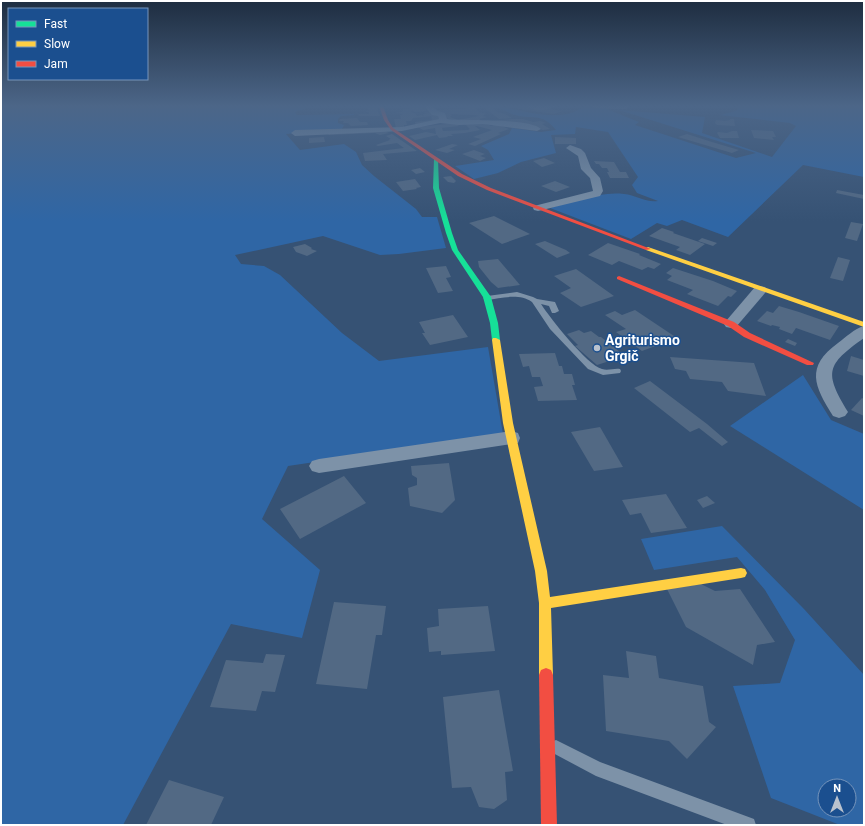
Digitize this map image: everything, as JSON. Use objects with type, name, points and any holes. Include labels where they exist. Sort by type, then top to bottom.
[{"type":"street","points":[[415,145],[476,184],[760,290],[864,325]]},
{"type":"street","points":[[538,208],[596,194],[598,191],[593,174],[586,168],[584,156],[577,149],[570,148]]},
{"type":"street","points":[[436,159],[436,188],[449,234],[455,250],[487,298],[494,323],[511,438],[541,571],[545,603],[549,825]]},
{"type":"street","points":[[619,278],[731,324],[747,335],[810,363]]},
{"type":"street","points":[[731,324],[760,290]]},
{"type":"street","points":[[839,412],[825,390],[824,368],[828,358],[864,330]]},
{"type":"street","points":[[319,466],[511,438]]},
{"type":"street","points":[[545,603],[741,573]]},
{"type":"lane","points":[[487,298],[517,294],[535,301],[552,304],[555,311]]},
{"type":"lane","points":[[535,301],[553,327],[591,368],[604,373],[617,371]]},
{"type":"lane","points":[[547,743],[596,768],[748,825]]},
{"type":"shaded area","points":[[1,145],[295,145],[300,150],[345,145],[356,152],[362,165],[416,209],[422,217],[437,217],[446,248],[380,255],[323,236],[235,255],[241,264],[264,266],[280,275],[342,333],[379,361],[488,347],[503,434],[288,466],[262,519],[320,570],[302,638],[231,624],[123,825],[1,825]]},
{"type":"shaded area","points":[[484,145],[554,145],[556,153],[521,162],[498,173],[474,179],[455,166],[494,160],[488,150],[481,146]]},
{"type":"shaded area","points":[[616,145],[695,145],[736,158],[756,153],[729,145],[736,145],[772,157],[782,145],[864,145],[864,177],[803,165],[728,237],[682,220],[667,226],[657,223],[631,239],[550,208],[587,198],[615,193],[633,196],[649,201],[658,201],[637,193],[632,185],[638,177]]},
{"type":"shaded area","points":[[803,375],[831,420],[864,434],[864,510],[730,426]]},
{"type":"shaded area","points":[[722,526],[804,609],[864,675],[864,825],[840,825],[822,818],[857,818],[857,778],[817,778],[817,816],[771,798],[733,686],[780,683],[795,640],[765,590],[737,557],[654,570],[641,539]]},
{"type":"building","points":[[399,145],[408,145],[417,151],[383,154],[387,160],[365,161],[363,153],[404,148]]},
{"type":"building","points":[[450,145],[458,145],[449,149],[455,150],[447,153],[435,150]]},
{"type":"building","points":[[703,145],[721,145],[739,150],[732,153]]},
{"type":"building","points":[[474,150],[485,154],[480,156],[486,158],[480,161],[462,154]]},
{"type":"building","points":[[544,158],[555,163],[542,167],[533,161]]},
{"type":"building","points":[[594,161],[614,162],[620,172],[626,172],[629,178],[610,178],[607,168],[602,168]]},
{"type":"building","points":[[420,168],[425,172],[416,174],[411,170]]},
{"type":"building","points":[[451,176],[456,181],[454,183],[448,182],[443,177]]},
{"type":"building","points":[[415,179],[421,187],[416,188],[417,189],[403,191],[396,182]]},
{"type":"building","points":[[555,181],[570,187],[556,192],[541,186]]},
{"type":"building","points":[[837,190],[864,195],[864,199],[836,193]]},
{"type":"building","points":[[494,216],[530,234],[502,244],[469,223]]},
{"type":"building","points":[[851,222],[863,224],[857,241],[845,238]]},
{"type":"building","points":[[662,228],[705,244],[690,255],[676,250],[680,247],[649,236]]},
{"type":"building","points":[[702,238],[717,243],[713,246],[698,241]]},
{"type":"building","points":[[545,241],[570,253],[557,258],[535,244]]},
{"type":"building","points":[[608,243],[640,254],[639,255],[661,264],[654,269],[648,267],[642,270],[619,261],[612,265],[588,255]]},
{"type":"building","points":[[305,244],[312,248],[311,249],[317,251],[307,256],[296,252],[293,247]]},
{"type":"building","points":[[838,257],[850,260],[843,281],[830,278]]},
{"type":"building","points":[[498,259],[520,285],[498,288],[479,267],[478,261]]},
{"type":"building","points":[[446,266],[451,277],[446,278],[453,291],[438,293],[426,268]]},
{"type":"building","points":[[673,268],[713,281],[737,291],[731,297],[728,296],[718,306],[687,294],[693,290],[667,280],[672,276],[666,273]]},
{"type":"building","points":[[576,269],[614,296],[581,307],[560,293],[571,288],[554,276]]},
{"type":"building","points":[[779,306],[839,326],[830,340],[796,328],[792,334],[779,329],[780,327],[771,326],[757,321],[767,311],[773,313]]},
{"type":"building","points":[[635,310],[677,338],[642,351],[616,332],[626,329],[605,315],[615,311],[622,315]]},
{"type":"building","points":[[453,315],[468,337],[430,345],[422,333],[425,333],[419,322]]},
{"type":"building","name":"Agriturismo Grgič","points":[[579,330],[584,333],[591,331],[625,356],[597,365],[575,346],[578,345],[567,334]]},
{"type":"building","points":[[788,339],[797,343],[795,346],[785,342]]},
{"type":"building","points":[[555,353],[559,366],[562,366],[564,374],[572,374],[575,385],[572,385],[577,400],[538,401],[534,387],[543,386],[540,377],[532,377],[529,366],[523,367],[519,354]]},
{"type":"building","points":[[851,356],[864,360],[864,376],[847,371]]},
{"type":"building","points":[[670,357],[754,363],[766,396],[728,391],[722,382],[690,379],[686,371],[675,369]]},
{"type":"building","points":[[650,381],[707,424],[728,442],[722,446],[699,428],[690,432],[634,388]]},
{"type":"building","points":[[862,398],[864,399],[864,416],[851,410]]},
{"type":"building","points":[[600,427],[623,467],[594,471],[571,432]]},
{"type":"building","points":[[449,463],[455,500],[442,513],[410,506],[408,488],[417,485],[417,478],[412,475],[411,466]]},
{"type":"building","points":[[344,476],[366,503],[300,539],[280,509]]},
{"type":"building","points":[[666,494],[687,528],[651,533],[641,513],[630,515],[622,500]]},
{"type":"building","points":[[707,496],[715,503],[703,508],[697,500]]},
{"type":"building","points":[[701,584],[715,591],[740,589],[775,642],[757,645],[753,665],[686,627],[667,589]]},
{"type":"building","points":[[334,602],[386,606],[382,635],[376,635],[367,689],[316,684]]},
{"type":"building","points":[[488,606],[495,651],[441,655],[441,651],[429,652],[427,628],[439,626],[438,609]]},
{"type":"building","points":[[626,651],[656,656],[659,678],[703,686],[709,722],[716,727],[687,759],[669,741],[606,731],[603,675],[629,678]]},
{"type":"building","points":[[266,654],[285,655],[275,692],[262,691],[256,711],[210,707],[226,660],[263,663]]},
{"type":"building","points":[[499,690],[513,771],[505,772],[507,800],[494,809],[479,807],[471,787],[452,788],[443,697]]},
{"type":"building","points":[[169,780],[224,797],[211,825],[146,825]]},
{"type":"traffic: fast","points":[[436,159],[436,188],[449,233],[455,250],[487,297],[494,323],[496,340]]},
{"type":"traffic: slow","points":[[648,249],[864,325]]},
{"type":"traffic: slow","points":[[496,340],[508,423],[541,571],[545,603],[546,675]]},
{"type":"traffic: slow","points":[[545,603],[741,573]]},
{"type":"traffic: jam","points":[[415,145],[460,175],[489,189],[648,249]]},
{"type":"traffic: jam","points":[[619,278],[731,324],[747,335],[810,363]]},
{"type":"traffic: jam","points":[[546,675],[549,825]]},
{"type":"place","name":"Agriturismo Grgič","points":[[597,348]]}]
